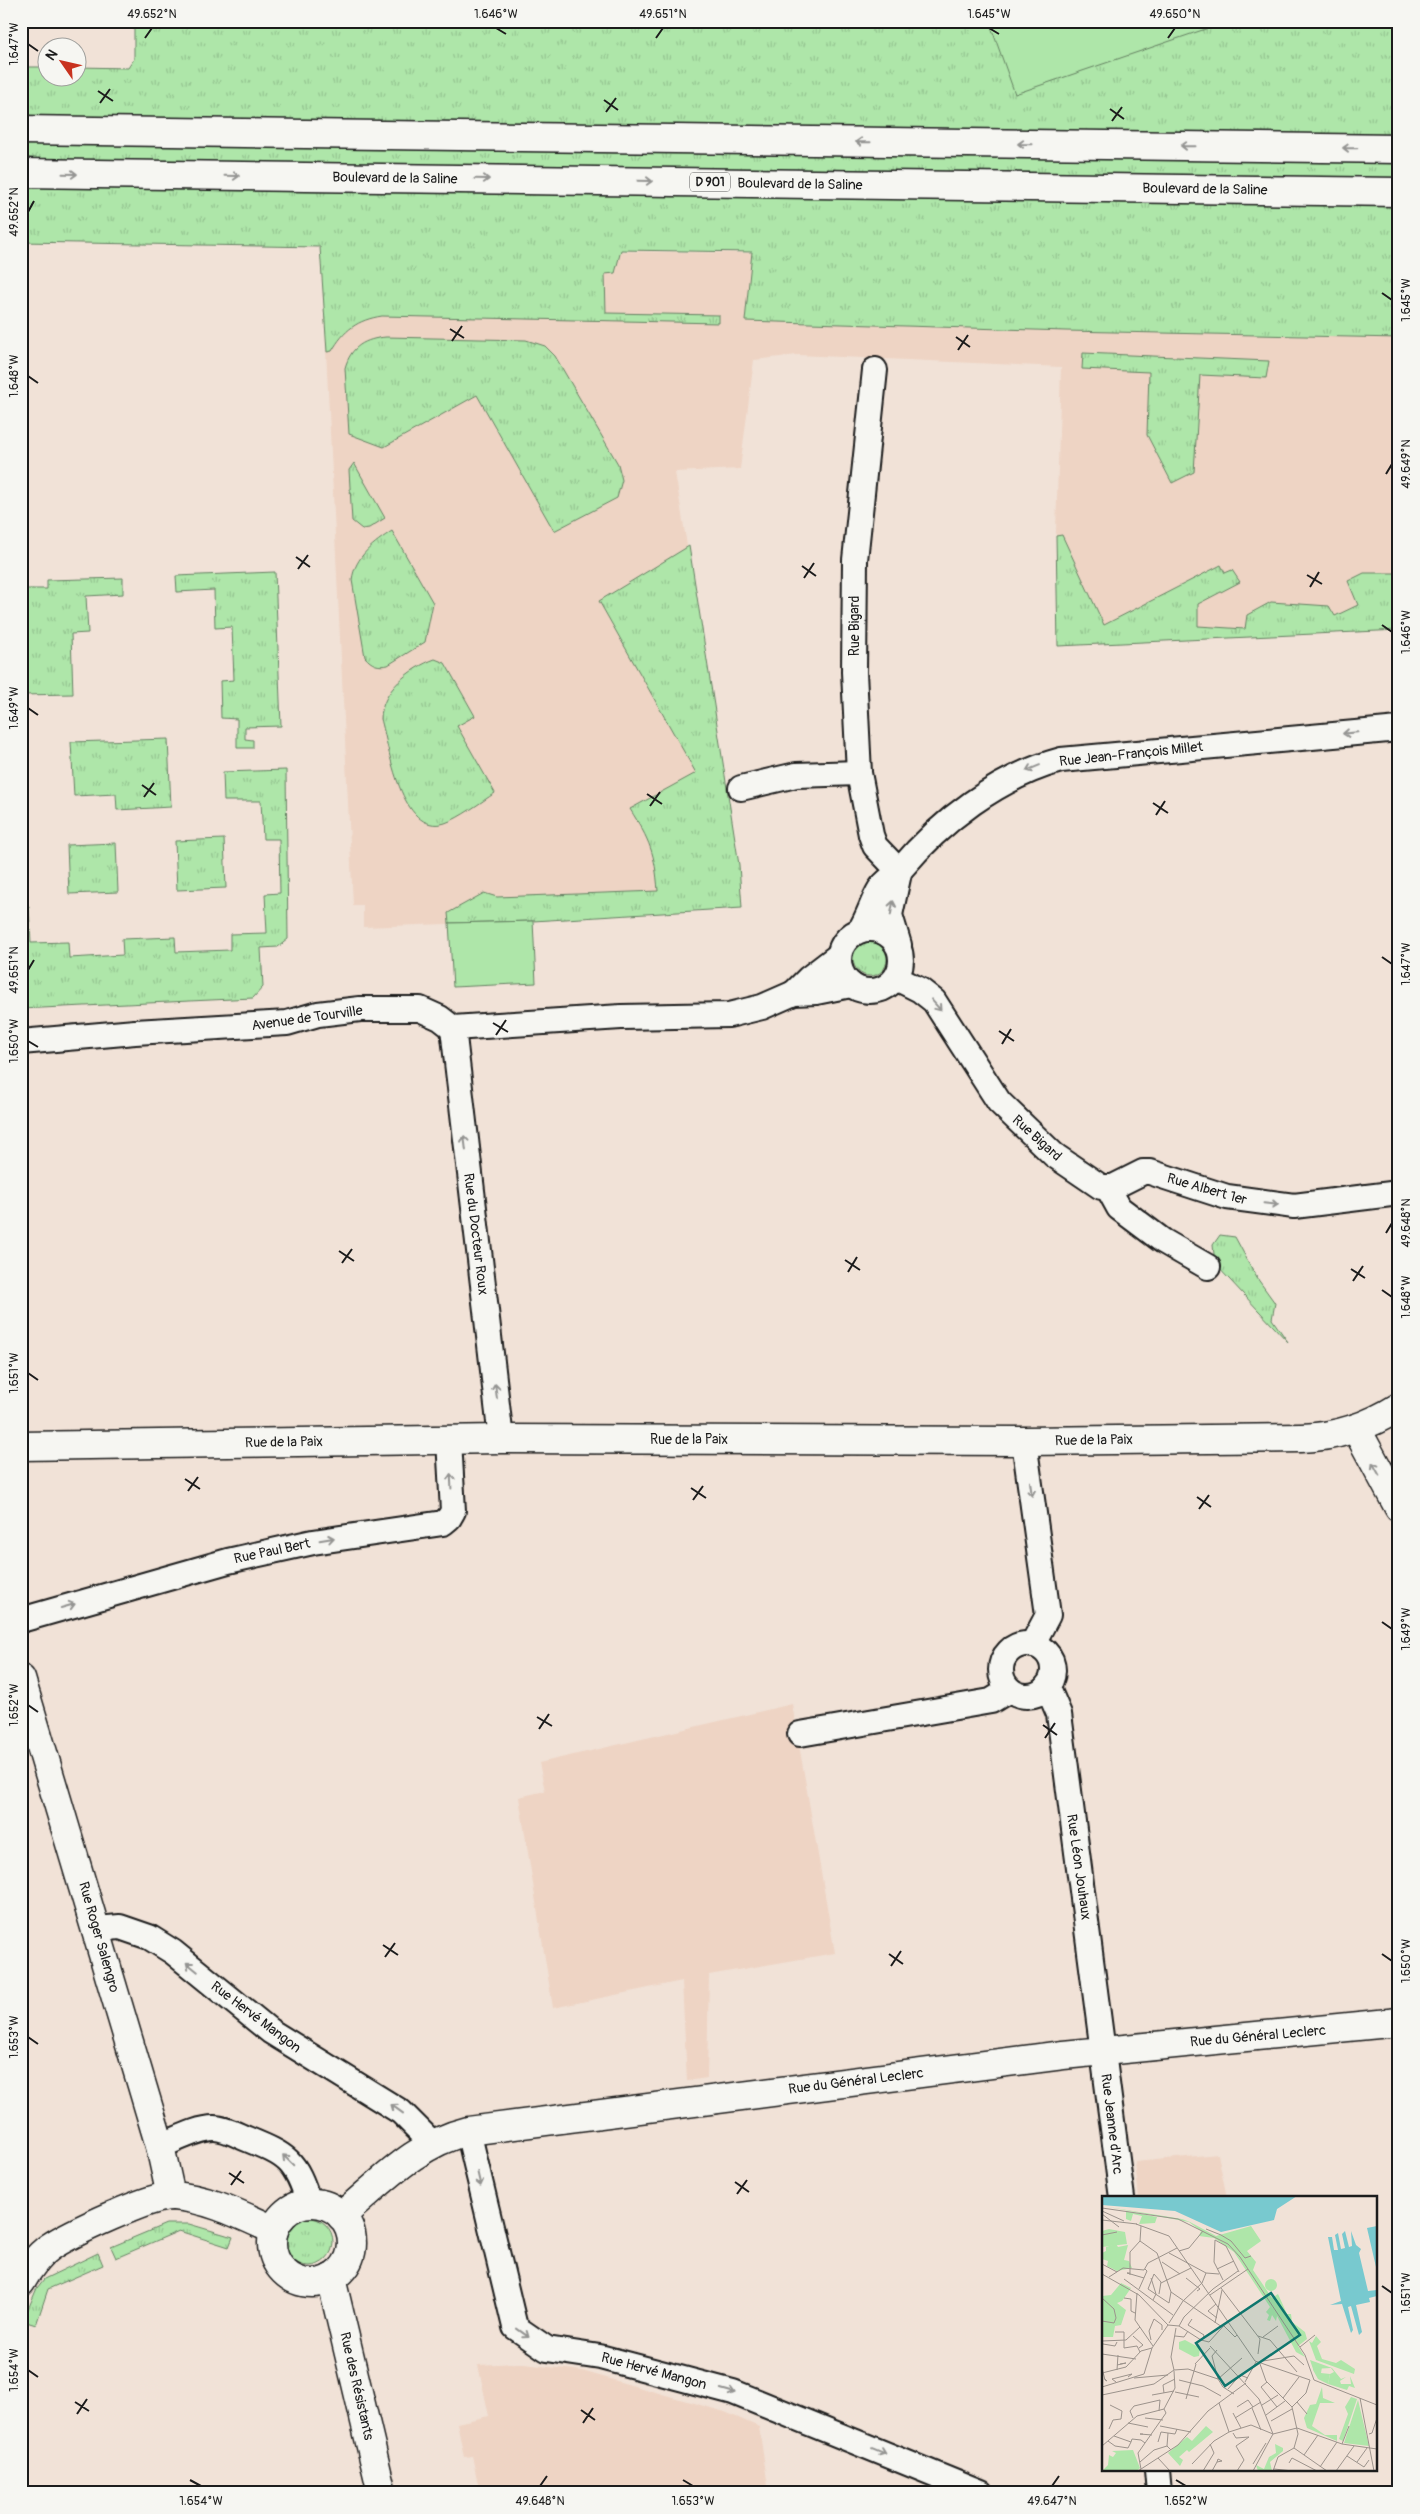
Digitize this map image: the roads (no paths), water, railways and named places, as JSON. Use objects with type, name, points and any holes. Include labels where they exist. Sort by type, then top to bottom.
[{"type":"main road","points":[[21,130],[1399,149]]},
{"type":"main road","name":"Boulevard de la Saline","points":[[21,173],[1399,192]]},
{"type":"main road","name":"Rue de la Paix","points":[[21,1446],[501,1439],[1024,1441],[1310,1438],[1356,1428],[1399,1407]]},
{"type":"main road","points":[[1356,1428],[1399,1508]]},
{"type":"main road","name":"Rue Roger Salengro","points":[[21,1679],[160,2146],[171,2196]]},
{"type":"main road","name":"Rue du Général Leclerc","points":[[341,2216],[432,2142],[468,2131],[1103,2050],[1399,2022]]},
{"type":"main road","points":[[21,2282],[31,2265],[56,2244],[153,2200],[171,2196],[193,2199],[218,2206],[274,2230]]},
{"type":"main road","points":[[309,2203],[321,2204],[341,2216],[351,2238],[351,2250],[341,2271],[332,2278],[318,2283],[305,2283],[291,2278],[281,2269],[274,2257],[271,2244],[274,2230],[279,2220],[288,2211],[309,2203]]},
{"type":"main road","name":"Rue des Résistants","points":[[332,2278],[382,2493]]},
{"type":"street","name":"Rue Bigard","points":[[875,370],[855,560],[854,672],[859,773],[873,840],[884,857],[899,871]]},
{"type":"street","name":"Rue Jean-François Millet","points":[[860,930],[871,911],[881,887],[899,871],[912,855],[976,800],[997,785],[1038,766],[1061,760],[1399,729]]},
{"type":"street","points":[[741,788],[796,775],[859,773]]},
{"type":"street","name":"Rue Jean-François Millet","points":[[898,945],[890,916],[899,871]]},
{"type":"street","points":[[453,1028],[621,1017],[729,1015],[762,1007],[794,993],[816,992],[851,985],[870,991],[880,990],[896,978],[902,962],[898,945],[886,932],[869,928],[860,930],[846,940],[839,956],[809,978],[794,993]]},
{"type":"street","points":[[839,956],[841,972],[851,985]]},
{"type":"street","name":"Rue Bigard","points":[[896,978],[920,990],[934,1001],[987,1086],[1022,1127],[1054,1155],[1095,1185],[1108,1188]]},
{"type":"street","name":"Avenue de Tourville","points":[[21,1042],[134,1032],[287,1024],[318,1014],[360,1009],[420,1009],[440,1018],[453,1028]]},
{"type":"street","name":"Rue du Docteur Roux","points":[[453,1028],[501,1439]]},
{"type":"street","name":"Rue Albert 1er","points":[[1108,1188],[1150,1172],[1227,1197],[1273,1205],[1306,1206],[1399,1193]]},
{"type":"street","points":[[1108,1188],[1119,1208],[1163,1241],[1208,1267]]},
{"type":"street","name":"Rue Paul Bert","points":[[21,1620],[228,1561],[313,1542],[443,1522],[449,1518],[453,1511],[448,1440]]},
{"type":"street","points":[[1024,1441],[1048,1615],[1032,1645],[1015,1647],[1003,1659],[1001,1675],[1010,1690],[1025,1696],[1033,1695],[1048,1686]]},
{"type":"street","name":"Rue Léon Jouhaux","points":[[1032,1645],[1047,1654],[1051,1661],[1051,1678],[1048,1686],[1059,1714],[1103,2050]]},
{"type":"street","points":[[800,1734],[991,1701],[1010,1690]]},
{"type":"street","name":"Rue Hervé Mangon","points":[[96,1929],[120,1927],[157,1942],[173,1952],[270,2031],[401,2112],[432,2142]]},
{"type":"street","name":"Rue Jeanne d'Arc","points":[[1103,2050],[1122,2196]]},
{"type":"street","points":[[160,2146],[208,2129],[223,2129],[279,2152],[288,2160],[300,2176],[309,2203]]},
{"type":"street","name":"Rue Hervé Mangon","points":[[468,2131],[515,2326],[547,2350],[600,2357],[733,2392],[981,2493]]},
{"type":"street","points":[[1156,2472],[1159,2493]]}]
